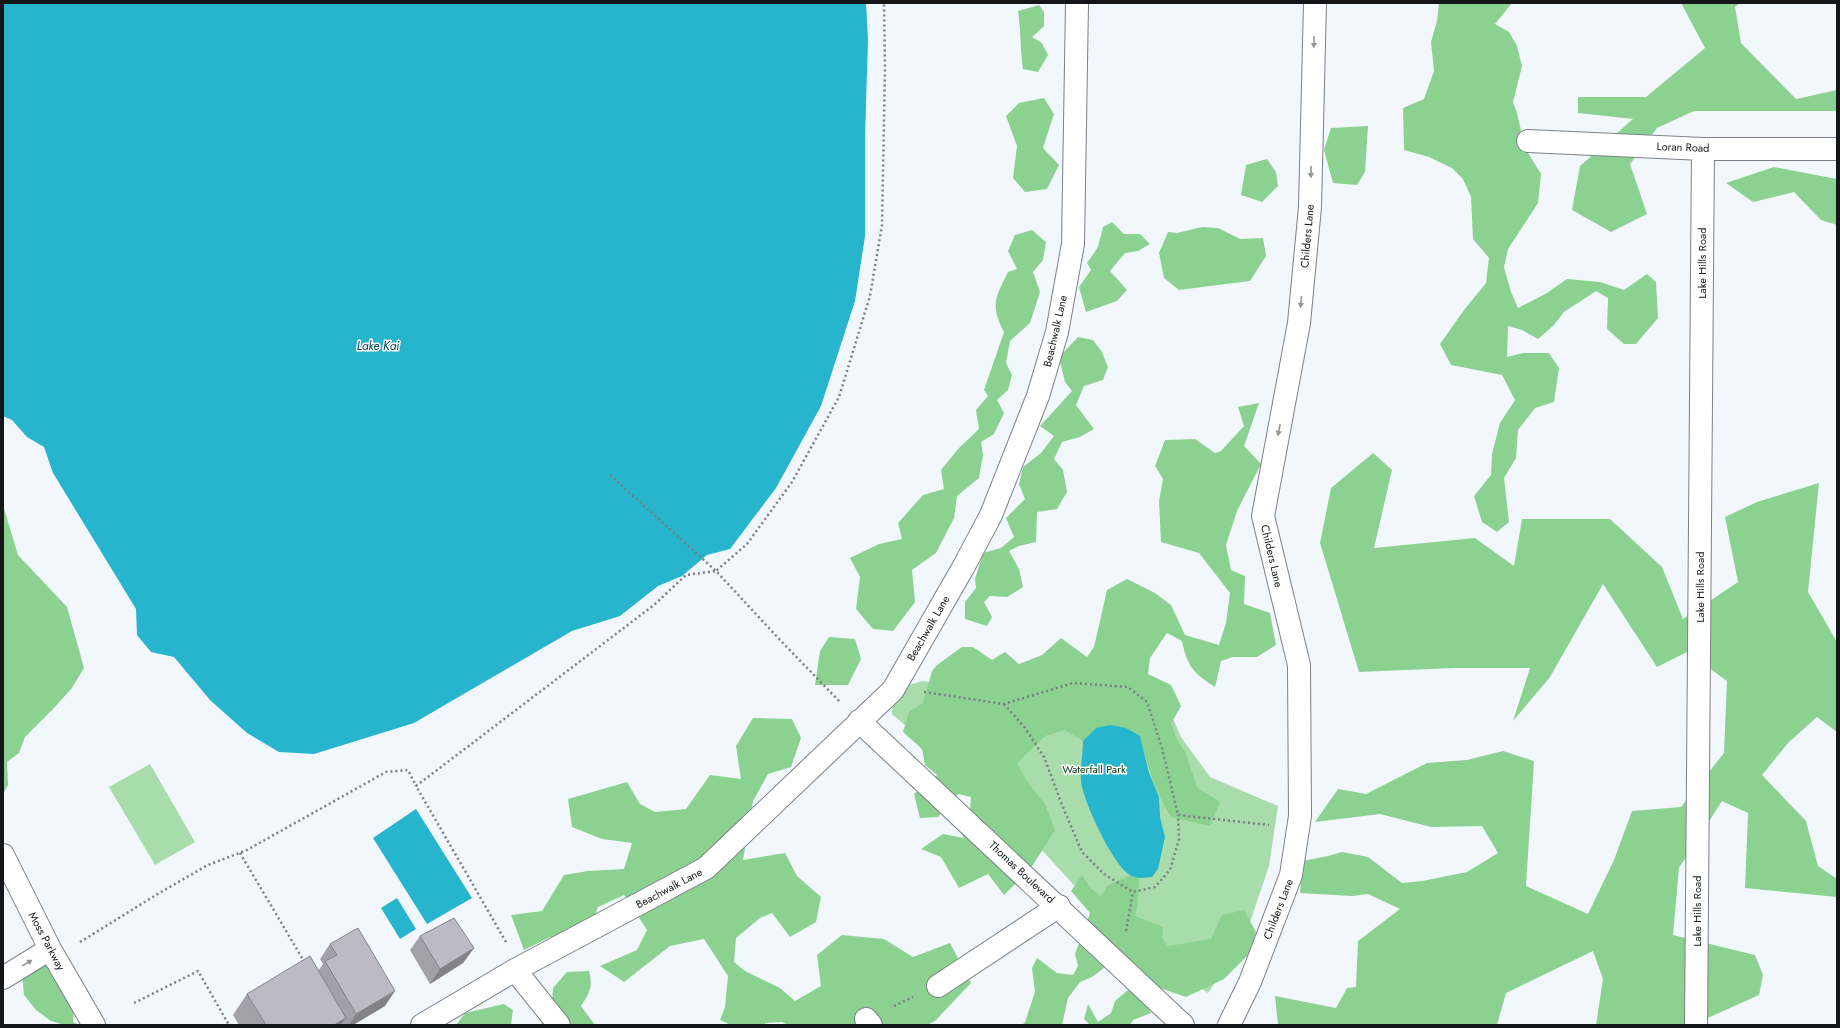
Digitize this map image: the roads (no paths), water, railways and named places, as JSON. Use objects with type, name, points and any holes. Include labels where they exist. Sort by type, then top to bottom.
[{"type":"street","name":"Beachwalk Lane","points":[[422,1025],[518,969],[706,868],[893,690],[964,566],[991,515],[1038,396],[1057,332],[1073,244],[1076,3]]},
{"type":"street","name":"Childers Lane","points":[[1229,1025],[1250,982],[1291,875],[1300,816],[1298,666],[1263,516],[1300,315],[1310,207],[1315,3]]},
{"type":"street","name":"Loran Road","points":[[1528,141],[1703,148],[1837,149]]},
{"type":"street","name":"Lake Hills Road","points":[[1696,1025],[1703,148]]},
{"type":"street","name":"Thomas Boulevard","points":[[859,721],[1059,906],[1183,1025]]},
{"type":"street","name":"Moss Parkway","points":[[3,855],[53,953],[94,1025]]},
{"type":"street","points":[[938,986],[1059,906]]},
{"type":"street","points":[[3,978],[53,953]]},
{"type":"street","points":[[518,969],[559,1025]]},
{"type":"water","name":"Lake Kai","points":[[3,3],[866,3],[868,40],[865,137],[865,236],[855,301],[821,406],[776,488],[730,549],[707,555],[682,576],[658,586],[620,616],[572,631],[414,723],[314,754],[279,752],[247,733],[210,700],[174,657],[151,652],[137,635],[136,609],[53,473],[44,447],[27,437],[12,420],[3,416]]},
{"type":"water","points":[[1110,725],[1126,728],[1140,736],[1149,773],[1159,797],[1160,817],[1165,837],[1158,869],[1152,877],[1143,878],[1130,875],[1115,859],[1093,817],[1083,790],[1081,776],[1083,741],[1096,728]]},
{"type":"water","points":[[416,809],[472,898],[427,924],[373,838]]},
{"type":"water","points":[[397,898],[416,929],[400,939],[381,908]]},
{"type":"park label","name":"Waterfall Park","points":[[1094,769]]}]
